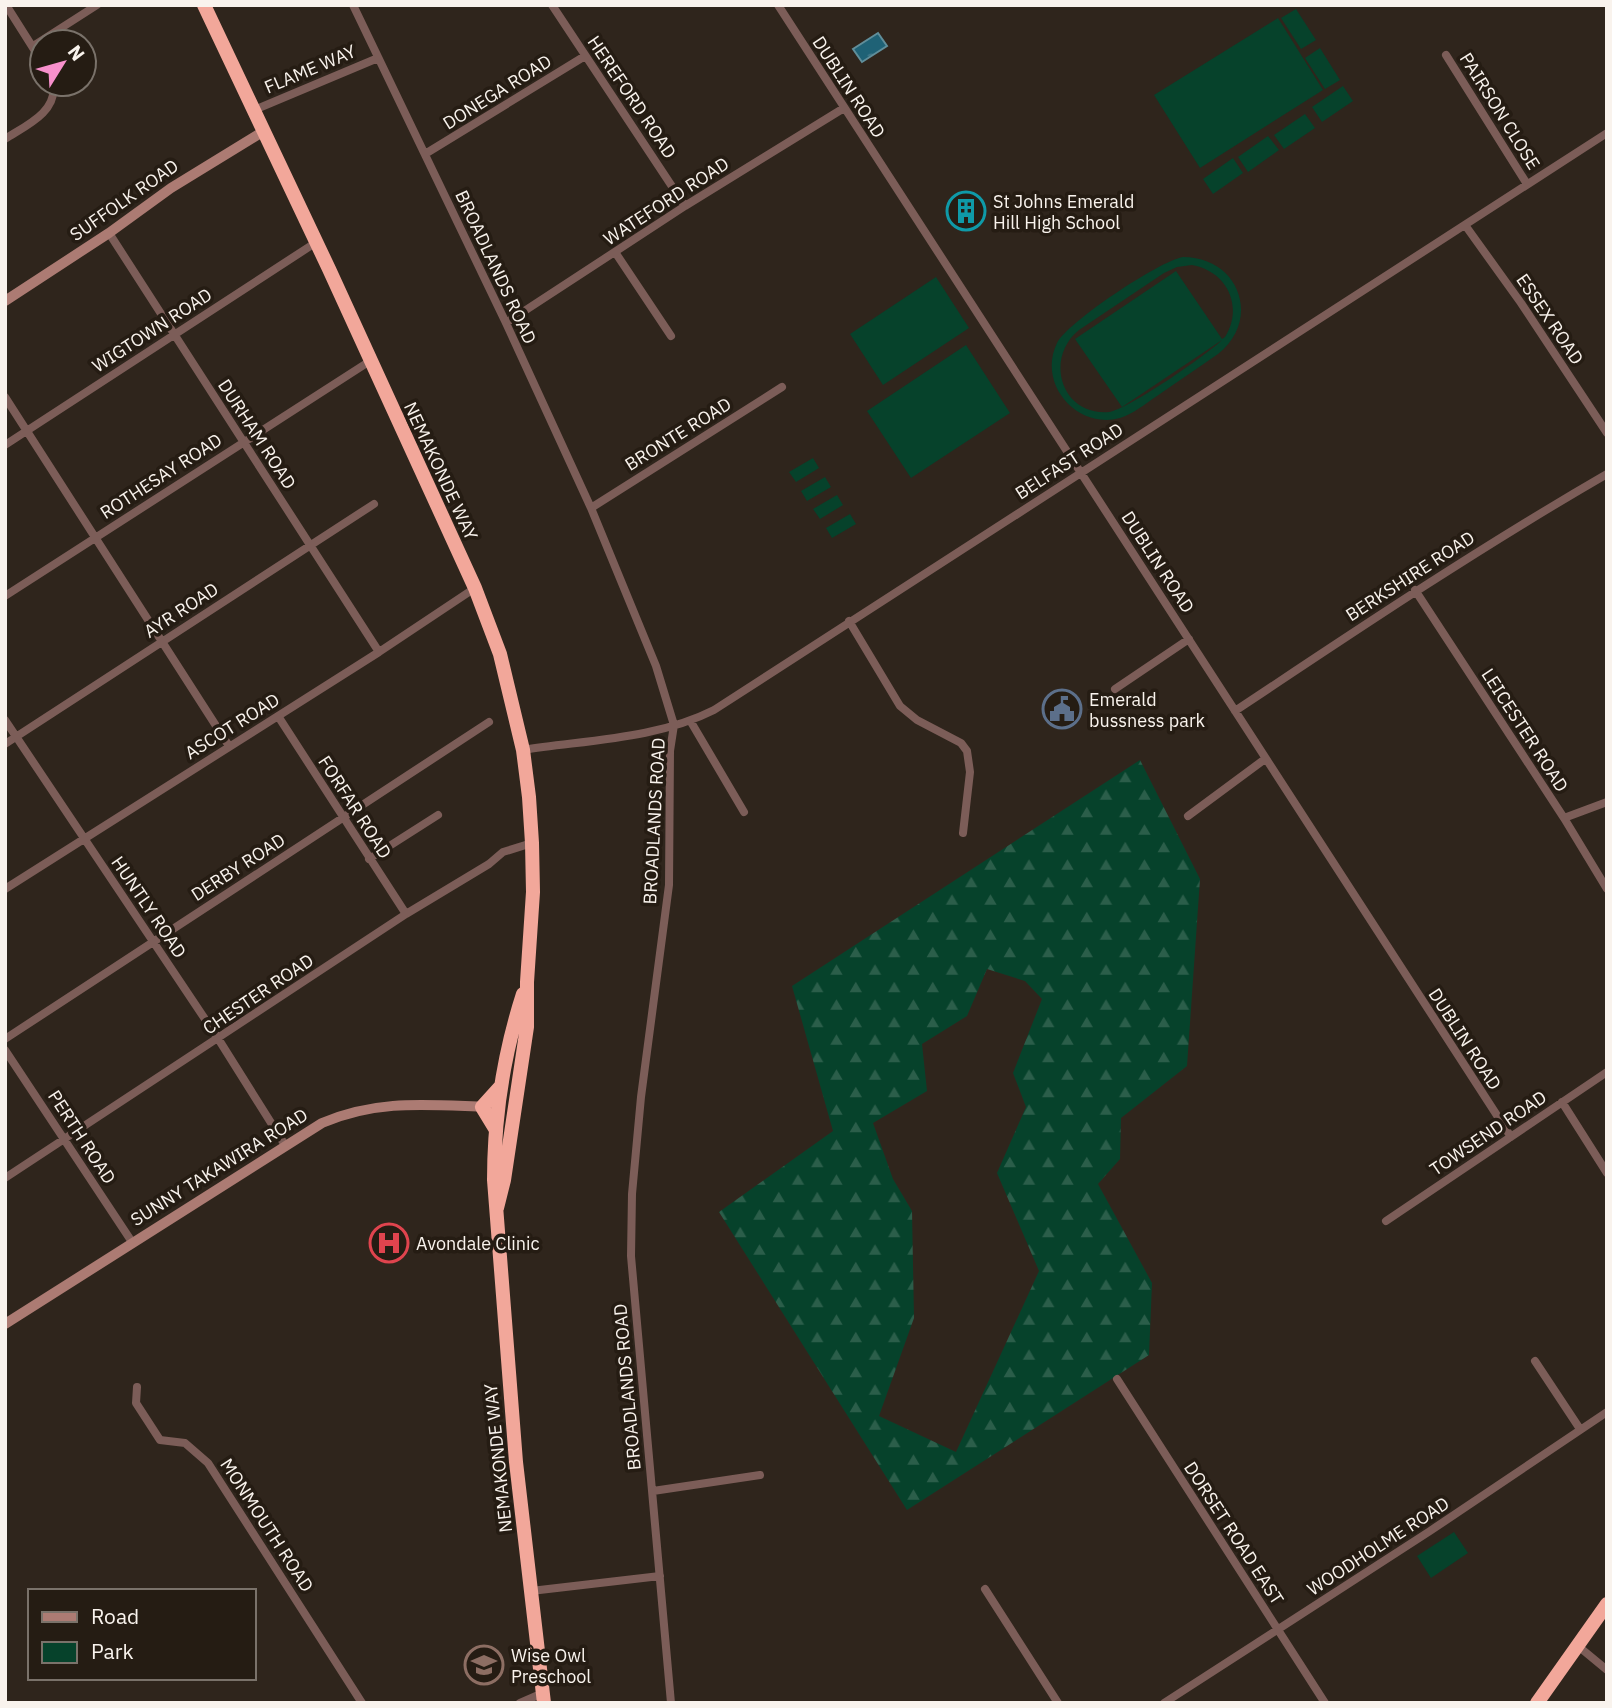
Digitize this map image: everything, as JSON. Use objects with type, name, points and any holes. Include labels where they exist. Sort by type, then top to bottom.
[{"type":"highway","name":"NEMAKONDE WAY","points":[[204,5],[475,588],[500,654],[523,750],[530,797],[533,892],[527,1027],[497,1208]]},
{"type":"highway","name":"NEMAKONDE WAY","points":[[527,982],[515,1019],[502,1085],[496,1130],[494,1180],[516,1462],[544,1698]]},
{"type":"highway","points":[[496,1130],[482,1107],[502,1085]]},
{"type":"highway","points":[[1537,1703],[1607,1604]]},
{"type":"main road","name":"SUFFOLK ROAD","points":[[5,301],[110,233],[171,188],[264,131]]},
{"type":"main road","name":"SUNNY TAKAWIRA ROAD","points":[[5,1324],[285,1145],[338,1116],[380,1106],[417,1104],[514,1110]]},
{"type":"street","points":[[6,5],[28,38]]},
{"type":"street","points":[[61,28],[97,5]]},
{"type":"street","name":"BROADLANDS ROAD","points":[[353,5],[506,323],[591,508],[656,666],[674,724],[670,751],[669,885],[641,1097],[632,1194],[631,1256],[671,1703]]},
{"type":"street","name":"HEREFORD ROAD","points":[[552,5],[685,206]]},
{"type":"street","name":"DUBLIN ROAD","points":[[778,5],[1511,1137]]},
{"type":"street","name":"DONEGA ROAD","points":[[425,154],[585,55]]},
{"type":"street","name":"PAIRSON CLOSE","points":[[1446,55],[1527,184]]},
{"type":"street","name":"FLAME WAY","points":[[254,110],[378,58]]},
{"type":"street","points":[[5,139],[41,115],[52,98]]},
{"type":"street","name":"WATEFORD ROAD","points":[[506,323],[685,206],[844,108]]},
{"type":"street","name":"BELFAST ROAD","points":[[523,750],[651,731],[691,722],[714,710],[1607,133]]},
{"type":"street","name":"ESSEX ROAD","points":[[1465,225],[1521,303],[1607,433]]},
{"type":"street","name":"DURHAM ROAD","points":[[110,233],[379,652]]},
{"type":"street","name":"WIGTOWN ROAD","points":[[5,445],[315,243]]},
{"type":"street","points":[[615,252],[671,336]]},
{"type":"street","name":"ROTHESAY ROAD","points":[[5,596],[370,361]]},
{"type":"street","name":"BRONTE ROAD","points":[[591,508],[782,387]]},
{"type":"street","points":[[5,397],[229,746]]},
{"type":"street","name":"BERKSHIRE ROAD","points":[[1235,711],[1514,527],[1607,474]]},
{"type":"street","name":"AYR ROAD","points":[[5,744],[374,504]]},
{"type":"street","name":"ASCOT ROAD","points":[[5,889],[379,652],[475,588]]},
{"type":"street","name":"LEICESTER ROAD","points":[[1416,590],[1607,889]]},
{"type":"street","points":[[849,621],[900,706],[917,720],[961,743],[967,751],[970,772],[963,833]]},
{"type":"street","points":[[1115,689],[1189,639]]},
{"type":"street","name":"FORFAR ROAD","points":[[278,716],[406,914]]},
{"type":"street","name":"HUNTLY ROAD","points":[[5,720],[219,1040],[285,1145]]},
{"type":"street","points":[[691,722],[744,812]]},
{"type":"street","name":"DERBY ROAD","points":[[5,1039],[489,723]]},
{"type":"street","points":[[1188,817],[1265,759]]},
{"type":"street","points":[[1564,818],[1607,802]]},
{"type":"street","points":[[369,859],[438,816]]},
{"type":"street","name":"CHESTER ROAD","points":[[5,1178],[219,1040],[406,914],[489,864],[503,852],[532,843]]},
{"type":"street","name":"PERTH ROAD","points":[[5,1049],[132,1242]]},
{"type":"street","name":"TOWSEND ROAD","points":[[1386,1221],[1607,1072]]},
{"type":"street","points":[[1562,1102],[1607,1172]]},
{"type":"street","points":[[1535,1361],[1580,1429]]},
{"type":"street","name":"DORSET ROAD EAST","points":[[1117,1379],[1325,1703]]},
{"type":"street","name":"MONMOUTH ROAD","points":[[137,1387],[135,1403],[160,1440],[186,1443],[208,1463],[362,1703]]},
{"type":"street","name":"WOODHOLME ROAD","points":[[1164,1703],[1430,1531],[1607,1412]]},
{"type":"street","points":[[653,1491],[760,1475]]},
{"type":"street","points":[[531,1591],[660,1576]]},
{"type":"street","points":[[985,1589],[1058,1703]]},
{"type":"street","points":[[1578,1646],[1607,1670]]},
{"type":"street","points":[[520,1703],[544,1698]]},
{"type":"green space","points":[[1296,9],[1316,40],[1301,49],[1281,18]]},
{"type":"green space","points":[[1278,18],[1323,90],[1200,168],[1154,95]]},
{"type":"green space","points":[[1320,48],[1340,80],[1325,89],[1305,58]]},
{"type":"green space","points":[[1343,86],[1353,101],[1322,122],[1312,107]]},
{"type":"green space","points":[[1305,114],[1315,128],[1284,149],[1274,135]]},
{"type":"green space","points":[[1268,136],[1279,150],[1248,172],[1238,157]]},
{"type":"green space","points":[[1233,158],[1243,173],[1213,194],[1203,179]]},
{"type":"green space","points":[[1183,257],[1202,260],[1218,267],[1230,278],[1238,292],[1241,308],[1239,324],[1231,340],[1218,354],[1139,408],[1120,418],[1104,420],[1089,417],[1076,410],[1057,388],[1052,374],[1052,358],[1057,343],[1095,308],[1155,269]],"holes":[[[1192,265],[1215,275],[1229,292],[1232,303],[1233,314],[1225,337],[1222,339],[1176,271],[1075,339],[1122,407],[1109,412],[1092,411],[1079,405],[1069,395],[1060,369],[1062,355],[1068,342],[1079,330],[1177,267]],[[1222,340],[1167,381],[1122,407]]]},
{"type":"green space","points":[[936,277],[969,328],[883,385],[850,334]]},
{"type":"green space","points":[[966,345],[1010,413],[911,478],[867,411]]},
{"type":"green space","points":[[813,458],[819,468],[796,482],[789,472]]},
{"type":"green space","points":[[825,477],[831,487],[807,501],[801,491]]},
{"type":"green space","points":[[837,495],[843,505],[820,519],[813,509]]},
{"type":"green space","points":[[850,514],[856,524],[832,538],[826,528]]},
{"type":"green space","points":[[1140,760],[1200,879],[1187,1066],[1121,1118],[1120,1159],[1098,1184],[1152,1283],[1149,1355],[907,1510],[719,1212],[833,1131],[792,986]],"holes":[[[987,969],[1025,981],[1042,999],[1013,1073],[1026,1107],[997,1173],[1039,1271],[956,1452],[879,1416],[914,1318],[912,1211],[893,1179],[873,1123],[927,1091],[922,1044],[967,1016]]]},
{"type":"green space","points":[[1454,1532],[1468,1553],[1431,1578],[1417,1556]]},
{"type":"water","points":[[878,33],[887,46],[862,62],[853,49]]},
{"type":"place","name":"St Johns Emerald Hill High School","points":[[966,211]]},
{"type":"place","name":"Emerald bussness park","points":[[1062,709]]},
{"type":"place","name":"Avondale Clinic","points":[[389,1243]]},
{"type":"place","name":"Wise Owl Preschool","points":[[484,1665]]}]
